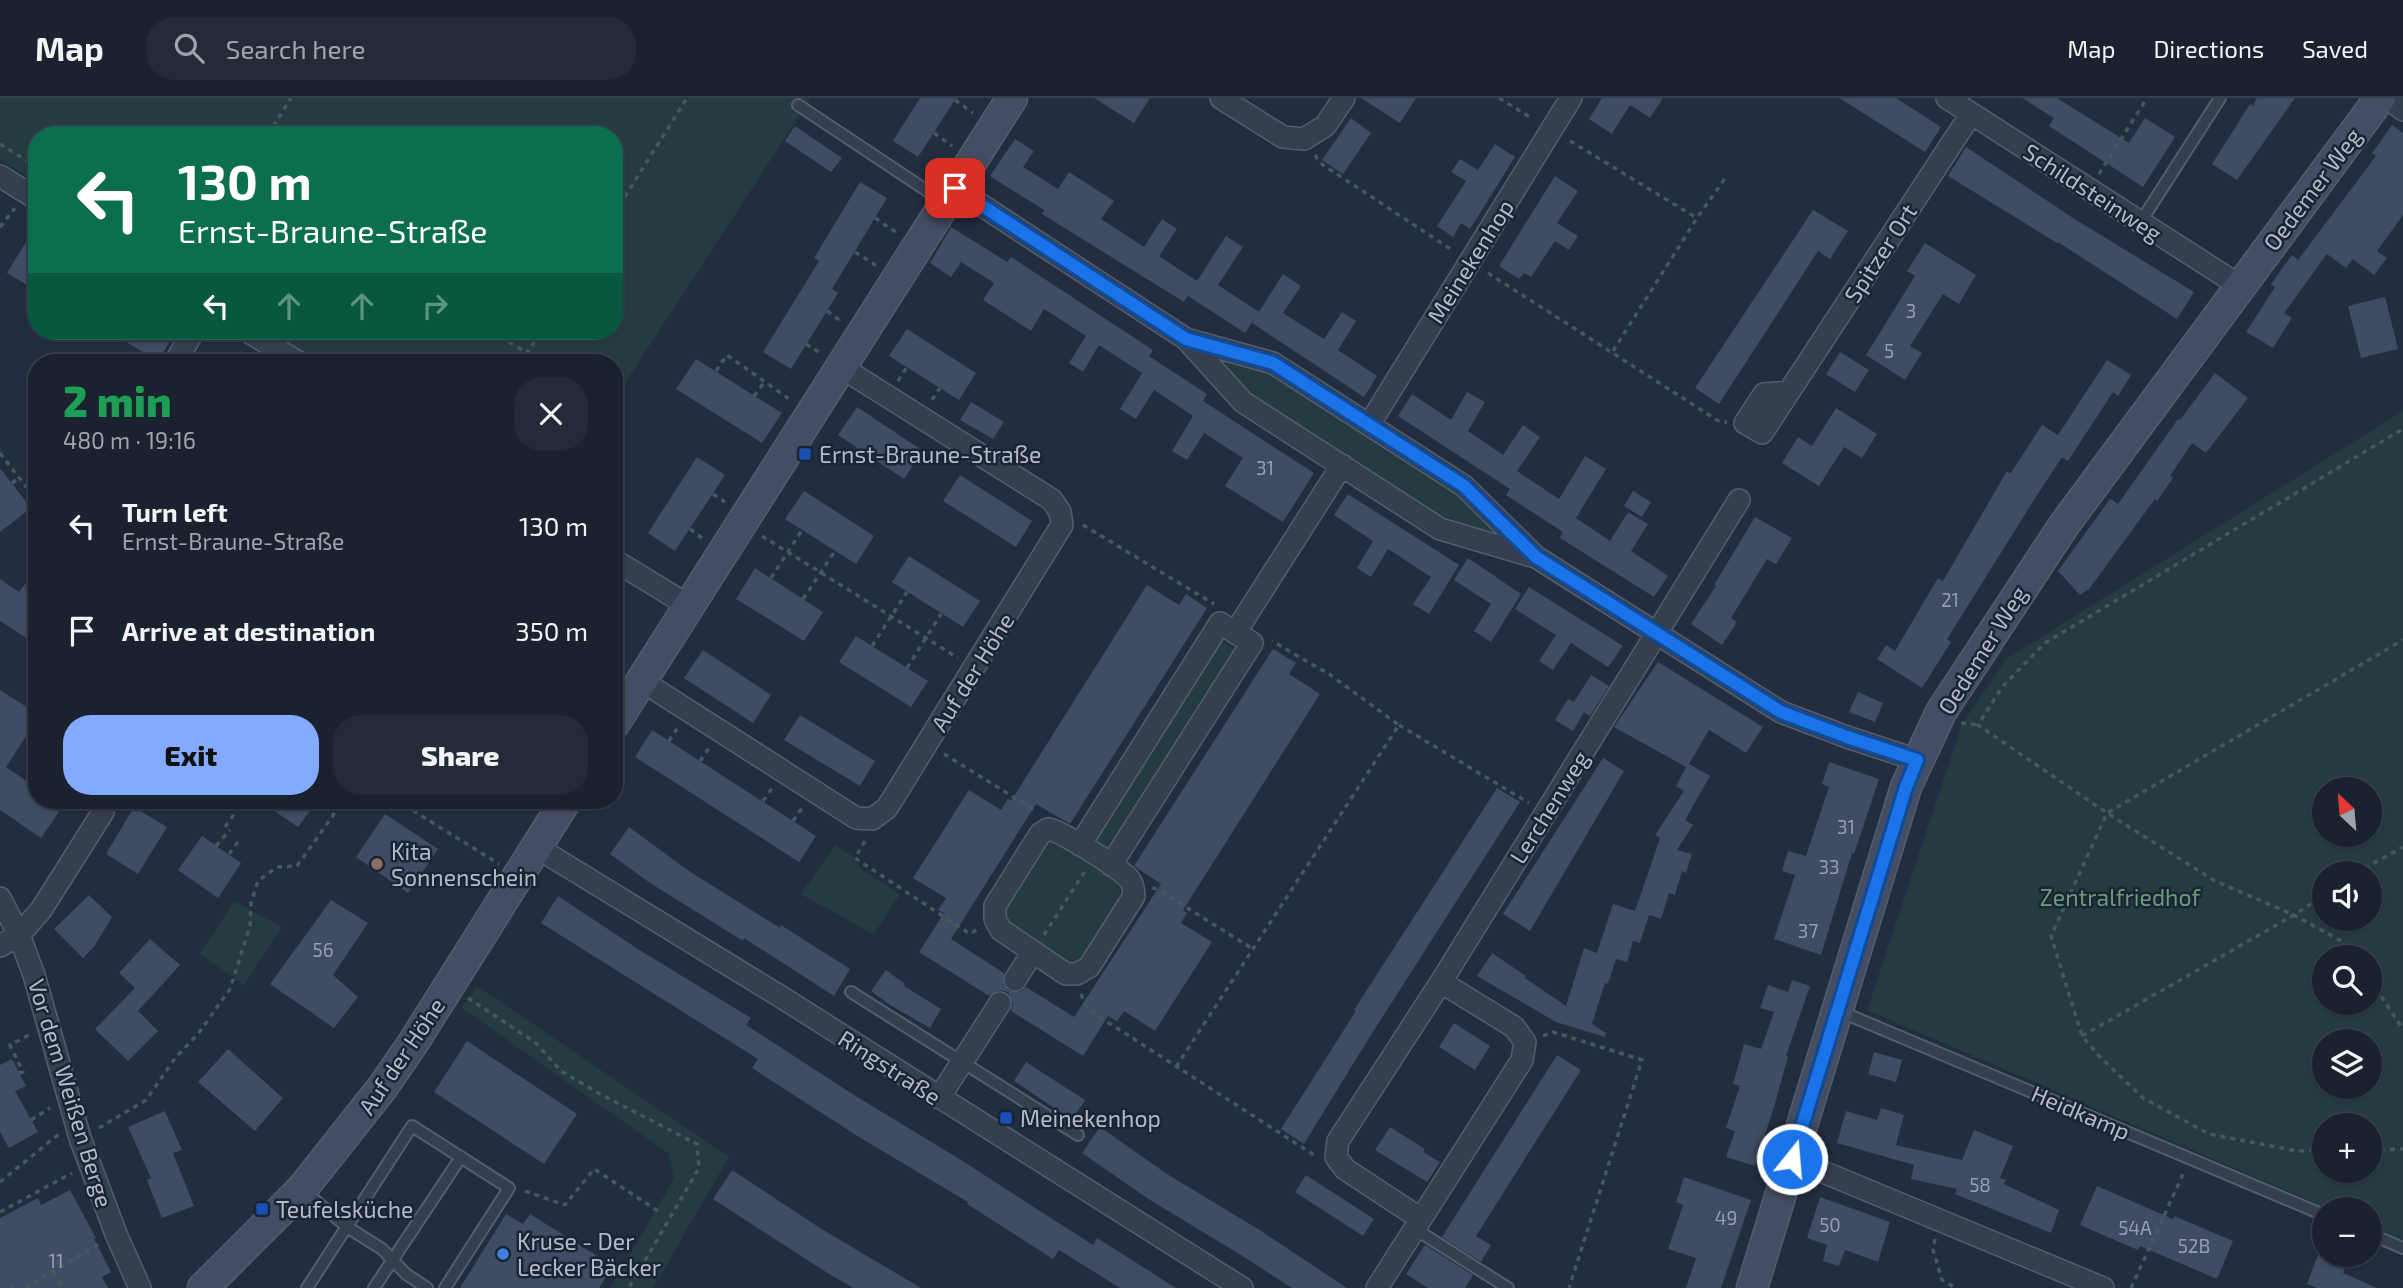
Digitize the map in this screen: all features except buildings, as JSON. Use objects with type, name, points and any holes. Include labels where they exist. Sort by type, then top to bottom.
[{"type":"street","points":[[623,710],[1012,98]]},
{"type":"street","points":[[1221,98],[1283,136],[1304,139],[1325,126],[1344,98]]},
{"type":"street","name":"Meinekenhop","points":[[1369,425],[1571,98]]},
{"type":"street","name":"Schildsteinweg","points":[[1947,98],[2240,285]]},
{"type":"street","name":"Oedemer Weg","points":[[1752,1288],[1906,787],[1941,712],[2064,524],[2380,98]]},
{"type":"street","points":[[2386,98],[2403,110]]},
{"type":"street","name":"Spitzer Ort","points":[[1745,423],[1763,394],[1789,392],[1971,114]]},
{"type":"street","points":[[0,176],[28,193]]},
{"type":"street","points":[[950,196],[1186,339],[1273,363],[1464,486],[1536,557],[1781,712],[1917,760]]},
{"type":"street","points":[[1186,339],[1243,402],[1440,529],[1536,557]]},
{"type":"street","points":[[262,340],[285,354]]},
{"type":"street","points":[[841,367],[1052,500],[1060,512]]},
{"type":"street","points":[[1095,855],[1342,466]]},
{"type":"street","points":[[1657,632],[1739,500]]},
{"type":"street","name":"Auf der Höhe","points":[[872,819],[887,808],[1062,526],[1060,512]]},
{"type":"street","points":[[623,566],[689,606]]},
{"type":"street","name":"Lerchenweg","points":[[1336,1157],[1338,1141],[1441,982],[1657,632]]},
{"type":"street","points":[[1095,855],[1236,633]]},
{"type":"street","points":[[642,681],[856,818],[872,819]]},
{"type":"street","points":[[0,946],[19,935],[41,910],[103,809]]},
{"type":"street","name":"Auf der Höhe","points":[[203,1288],[302,1189],[382,1088],[561,809]]},
{"type":"street","points":[[1048,829],[1055,830],[1095,855],[1126,875],[1133,884],[1134,896],[1089,967],[1077,974],[1066,974],[1001,930],[995,919],[995,906],[1040,834],[1048,829]]},
{"type":"street","name":"Ringstraße","points":[[537,848],[778,995],[1242,1288]]},
{"type":"street","name":"Vor dem Weißen Berge","points":[[0,898],[19,935],[34,975],[89,1164],[140,1288]]},
{"type":"street","points":[[1015,980],[1033,952]]},
{"type":"street","points":[[1377,1288],[1522,1060],[1525,1042],[1514,1027],[1441,982]]},
{"type":"street","points":[[939,1098],[1000,1003]]},
{"type":"street","points":[[1336,1157],[1345,1169],[1418,1224]]},
{"type":"street","points":[[1792,1159],[2103,1288]]},
{"type":"lane","points":[[2140,223],[2220,98]]},
{"type":"lane","points":[[798,105],[950,196]]},
{"type":"lane","points":[[851,992],[1077,1135]]},
{"type":"lane","name":"Heidkamp","points":[[1838,1010],[2312,1210]]},
{"type":"lane","points":[[307,1288],[412,1126],[509,1188],[445,1288]]},
{"type":"lane","points":[[374,1288],[461,1157]]},
{"type":"lane","points":[[302,1189],[346,1227],[382,1249],[405,1274],[427,1288]]},
{"type":"lane","points":[[1418,1224],[1507,1288]]},
{"type":"lane","points":[[2382,1239],[2403,1248]]},
{"type":"path","points":[[274,126],[291,98]]},
{"type":"path","points":[[623,200],[687,98]]},
{"type":"path","points":[[1499,98],[1697,218]]},
{"type":"path","points":[[2088,190],[2147,98]]},
{"type":"path","points":[[1304,139],[1320,163],[1469,262],[1613,351],[1720,422],[1745,423]]},
{"type":"path","points":[[0,144],[28,161]]},
{"type":"path","points":[[1613,351],[1726,177]]},
{"type":"path","points":[[506,340],[527,353],[535,340]]},
{"type":"path","points":[[716,371],[727,355],[811,414]]},
{"type":"path","points":[[754,396],[765,381]]},
{"type":"path","points":[[2345,945],[2294,915],[2215,881],[2106,813],[1978,725],[2003,687],[2045,643],[2403,429]]},
{"type":"path","points":[[0,453],[28,488]]},
{"type":"path","points":[[12,484],[19,478]]},
{"type":"path","points":[[1060,512],[1217,606],[1236,633],[1266,637],[1329,674],[1399,724],[1545,813]]},
{"type":"path","points":[[742,523],[974,668]]},
{"type":"path","points":[[771,578],[802,530]]},
{"type":"path","points":[[803,599],[835,551]]},
{"type":"path","points":[[872,646],[907,592]]},
{"type":"path","points":[[907,668],[941,614]]},
{"type":"path","points":[[2312,1150],[2297,1150],[2210,1134],[2143,1098],[2099,1056],[2082,1035],[2051,936],[2106,813],[2403,640]]},
{"type":"path","points":[[669,741],[682,721]]},
{"type":"path","points":[[1176,1067],[1399,724]]},
{"type":"path","points":[[928,744],[1042,815],[1048,829]]},
{"type":"path","points":[[216,846],[239,809]]},
{"type":"path","points":[[0,1182],[77,1130],[146,1100],[230,989],[250,926],[251,903],[258,881],[277,867],[298,866],[338,809]]},
{"type":"path","points":[[410,809],[518,876]]},
{"type":"path","points":[[872,819],[867,837],[855,858],[970,934],[995,919]]},
{"type":"path","points":[[229,854],[242,838]]},
{"type":"path","points":[[2379,861],[2403,848]]},
{"type":"path","points":[[1033,952],[1095,855]]},
{"type":"path","points":[[1133,884],[1157,889],[1253,950]]},
{"type":"path","points":[[2082,1035],[2312,903]]},
{"type":"path","points":[[1077,974],[1084,1003],[1095,1013],[1304,1150],[1321,1159],[1336,1157]]},
{"type":"path","points":[[449,986],[536,1043],[561,1070],[600,1094],[697,1144],[699,1168],[629,1288]]},
{"type":"path","points":[[2382,998],[2403,1029]]},
{"type":"path","points":[[19,1073],[23,1072],[10,1045],[49,1026]]},
{"type":"path","points":[[1525,1042],[1553,1032],[1642,1060],[1569,1288]]},
{"type":"path","points":[[2382,1150],[2403,1149]]},
{"type":"path","points":[[2132,1288],[2191,1158]]},
{"type":"path","points":[[0,1212],[22,1203],[89,1164]]},
{"type":"path","points":[[509,1188],[565,1205],[594,1169],[661,1213]]},
{"type":"path","points":[[1939,1220],[1933,1251],[1942,1280],[1956,1288]]},
{"type":"path","points":[[25,1288],[116,1234]]},
{"type":"path","points":[[56,1260],[61,1269]]},
{"type":"path","points":[[54,1272],[61,1285]]},
{"type":"green space","points":[[0,98],[811,98],[623,386],[623,354],[305,354],[283,340],[623,340],[623,126],[28,126],[28,177],[0,159]]},
{"type":"green space","points":[[1203,349],[1273,371],[1459,489],[1517,545],[1444,524],[1248,397]]},
{"type":"green space","name":"Zentralfriedhof","points":[[2403,411],[2403,1241],[2382,1232],[2382,1197],[2312,1197],[2312,1202],[1867,1010],[1962,724],[2006,659]]},
{"type":"green space","points":[[1217,638],[1239,652],[1109,857],[1086,842]]},
{"type":"green space","points":[[1058,841],[1112,877],[1120,891],[1119,907],[1091,953],[1079,961],[1066,962],[1011,925],[1003,915],[1004,902],[1046,842]]},
{"type":"green space","points":[[835,845],[852,856],[861,869],[900,894],[873,935],[801,894]]},
{"type":"green space","points":[[234,901],[282,927],[244,985],[200,954]]},
{"type":"green space","points":[[477,986],[729,1157],[653,1288],[610,1288],[674,1179],[668,1153],[462,1008]]},
{"type":"place","name":"Ernst-Braune-Straße","points":[[805,454]]},
{"type":"place","name":"Kita Sonnenschein","points":[[377,864]]},
{"type":"place","name":"Meinekenhop","points":[[1006,1118]]},
{"type":"place","name":"Teufelsküche","points":[[262,1209]]},
{"type":"place","name":"Kruse - Der Lecker Bäcker","points":[[503,1254]]},
{"type":"route","points":[[955,188],[1186,339],[1273,363],[1464,486],[1536,557],[1781,712],[1917,760],[1906,787],[1792,1159]]}]
